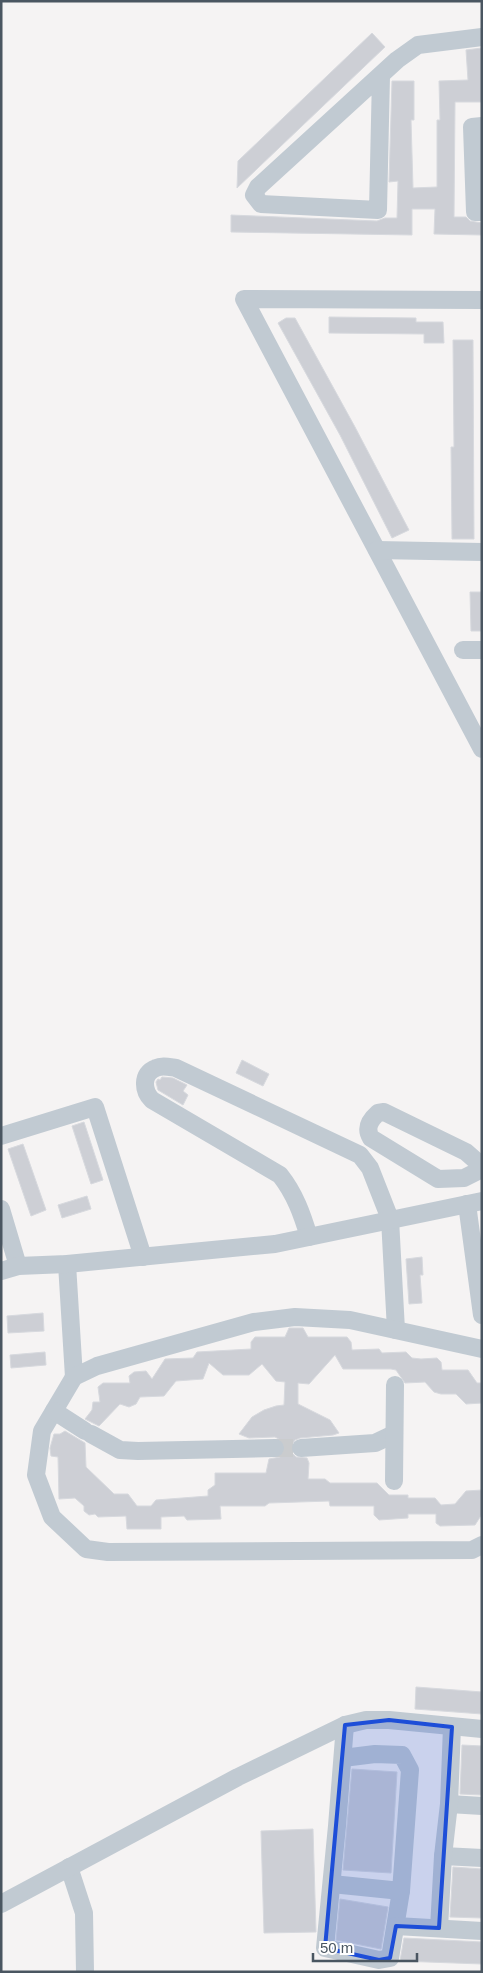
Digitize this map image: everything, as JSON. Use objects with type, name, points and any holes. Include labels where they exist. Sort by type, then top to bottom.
[{"type":"street","points":[[381,76],[378,210],[261,204],[254,196],[258,187],[397,60],[418,46],[482,37]]},
{"type":"street","points":[[482,126],[472,126],[475,212],[482,212]]},
{"type":"street","points":[[482,300],[244,299],[482,749]]},
{"type":"street","points":[[377,550],[482,552]]},
{"type":"street","points":[[463,650],[482,650]]},
{"type":"street","points":[[309,1237],[300,1208],[280,1175],[152,1100],[146,1094],[144,1085],[147,1075],[154,1068],[162,1066],[176,1068],[360,1154],[370,1168],[390,1219],[396,1330]]},
{"type":"street","points":[[1,1136],[95,1107],[143,1257]]},
{"type":"street","points":[[378,1112],[384,1112],[466,1152],[482,1167],[464,1178],[438,1179],[371,1138],[368,1132],[369,1124],[378,1112]]},
{"type":"street","points":[[1,1209],[9,1269],[276,1244],[474,1202],[482,1315]]},
{"type":"street","points":[[67,1264],[74,1377]]},
{"type":"street","points":[[482,1349],[350,1320],[296,1317],[254,1322],[97,1366],[74,1377],[42,1432],[36,1475],[52,1517],[86,1549],[108,1552],[472,1550],[482,1545]]},
{"type":"street","points":[[394,1481],[395,1385]]},
{"type":"street","points":[[54,1411],[88,1433],[120,1450],[138,1452],[275,1448]]},
{"type":"street","points":[[301,1448],[375,1443],[394,1434]]},
{"type":"street","points":[[1,1904],[238,1777],[345,1725],[366,1720],[390,1720],[482,1729]]},
{"type":"street","points":[[343,1758],[375,1754],[402,1755],[410,1770],[401,1891],[390,1958],[380,1960],[325,1948],[345,1725]]},
{"type":"street","points":[[439,1928],[443,1856],[449,1804],[452,1727]]},
{"type":"street","points":[[449,1804],[482,1806]]},
{"type":"street","points":[[443,1856],[482,1858]]},
{"type":"street","points":[[69,1867],[84,1913],[85,1972]]},
{"type":"street","points":[[332,1884],[401,1891]]},
{"type":"street","points":[[396,1926],[482,1931]]},
{"type":"highlighted area","points":[[389,1720],[452,1727],[439,1928],[396,1926],[390,1958],[379,1960],[325,1948],[345,1725]]},
{"type":"building","points":[[372,33],[385,47],[237,188],[238,161]]},
{"type":"building","points":[[482,48],[482,102],[455,102],[454,217],[466,217],[470,221],[482,223],[482,235],[434,234],[435,209],[412,209],[412,235],[231,232],[231,215],[377,221],[385,218],[397,218],[398,181],[389,182],[392,81],[414,81],[414,120],[411,120],[413,188],[437,187],[437,120],[440,120],[439,81],[468,80],[466,50]]},
{"type":"building","points":[[329,317],[416,318],[416,322],[443,322],[444,343],[424,343],[424,334],[329,333]]},
{"type":"building","points":[[286,318],[295,318],[409,530],[392,538],[340,435],[278,323]]},
{"type":"building","points":[[453,340],[473,340],[474,539],[452,539],[451,447],[454,447]]},
{"type":"building","points":[[470,592],[482,592],[482,631],[471,631]]},
{"type":"building","points":[[242,1060],[269,1074],[263,1086],[236,1073]]},
{"type":"building","points":[[162,1077],[173,1078],[187,1085],[183,1091],[188,1095],[183,1105],[158,1090],[156,1082]]},
{"type":"building","points":[[84,1122],[103,1180],[91,1184],[72,1126]]},
{"type":"building","points":[[23,1144],[46,1210],[31,1216],[8,1149]]},
{"type":"building","points":[[87,1196],[91,1209],[62,1218],[58,1205]]},
{"type":"building","points":[[422,1257],[423,1275],[420,1275],[422,1303],[409,1304],[406,1259]]},
{"type":"building","points":[[43,1313],[44,1331],[8,1333],[7,1316]]},
{"type":"building","points":[[289,1328],[303,1328],[308,1337],[347,1337],[351,1342],[352,1350],[379,1349],[382,1353],[406,1352],[412,1358],[437,1358],[441,1362],[442,1370],[468,1370],[477,1383],[482,1383],[482,1403],[466,1404],[456,1394],[434,1392],[425,1382],[405,1383],[396,1370],[343,1369],[335,1355],[309,1384],[298,1383],[298,1404],[330,1420],[339,1433],[300,1438],[295,1440],[290,1448],[296,1457],[307,1458],[309,1463],[308,1479],[325,1479],[330,1483],[377,1483],[389,1495],[408,1495],[408,1498],[435,1498],[441,1505],[455,1504],[466,1491],[482,1490],[482,1514],[475,1525],[440,1526],[436,1523],[436,1514],[408,1514],[408,1518],[379,1520],[374,1515],[374,1506],[330,1506],[329,1501],[269,1503],[265,1506],[220,1506],[221,1519],[187,1520],[184,1516],[161,1517],[161,1529],[127,1529],[126,1516],[98,1517],[95,1514],[89,1515],[84,1511],[84,1506],[75,1498],[59,1499],[58,1457],[51,1456],[50,1448],[54,1434],[60,1434],[65,1431],[85,1443],[86,1467],[114,1494],[128,1494],[137,1506],[151,1506],[156,1500],[208,1496],[208,1490],[215,1485],[215,1473],[266,1473],[269,1459],[280,1457],[284,1454],[286,1448],[284,1442],[275,1437],[249,1438],[239,1434],[252,1417],[264,1410],[284,1405],[285,1382],[276,1381],[262,1364],[249,1375],[223,1375],[209,1363],[203,1379],[176,1381],[164,1396],[140,1397],[136,1404],[129,1407],[120,1404],[99,1426],[85,1419],[92,1410],[93,1402],[100,1402],[98,1387],[103,1383],[130,1383],[129,1376],[134,1372],[146,1371],[152,1379],[165,1359],[193,1358],[197,1352],[251,1349],[251,1342],[255,1337],[285,1337]]},
{"type":"building","points":[[45,1352],[46,1365],[11,1368],[10,1355]]},
{"type":"building","points":[[416,1687],[482,1692],[482,1714],[415,1709]]},
{"type":"building","points":[[462,1745],[482,1746],[482,1795],[460,1794]]},
{"type":"building","points":[[352,1769],[397,1772],[391,1873],[343,1870]]},
{"type":"building","points":[[313,1829],[316,1932],[264,1933],[261,1831]]},
{"type":"building","points":[[453,1867],[482,1869],[482,1918],[450,1917]]},
{"type":"building","points":[[340,1899],[388,1907],[381,1949],[336,1940]]},
{"type":"building","points":[[404,1938],[482,1942],[482,1964],[400,1961]]},
{"type":"tunnel","points":[[275,1448],[301,1448]]}]
